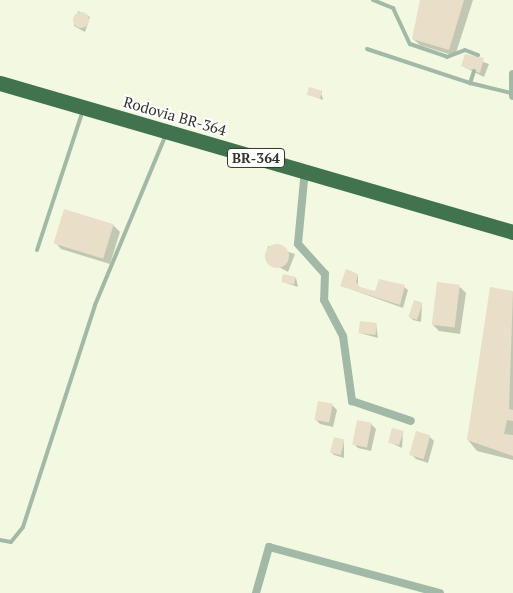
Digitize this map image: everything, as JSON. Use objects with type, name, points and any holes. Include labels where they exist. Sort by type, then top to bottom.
[{"type":"highway","name":"Rodovia BR-364","points":[[0,84],[513,232]]},
{"type":"highway","name":"BR-364","points":[[0,92],[513,239]]},
{"type":"street","points":[[512,94],[510,84],[513,74]]},
{"type":"street","points":[[304,180],[298,244],[324,270],[324,300],[343,336],[352,401],[411,421]]},
{"type":"street","points":[[256,593],[270,547],[440,593]]},
{"type":"lane","points":[[373,0],[393,8],[410,44],[447,57],[465,50],[478,56]]},
{"type":"lane","points":[[367,49],[470,83],[512,94]]},
{"type":"lane","points":[[470,83],[474,71]]},
{"type":"lane","points":[[37,250],[81,116]]},
{"type":"lane","points":[[0,540],[11,542],[23,527],[95,305],[164,139]]},
{"type":"building","points":[[420,0],[464,0],[449,50],[412,39]]},
{"type":"building","points":[[78,12],[84,12],[89,17],[87,26],[78,28],[73,23],[73,17]]},
{"type":"building","points":[[465,54],[484,58],[480,73],[461,66]]},
{"type":"building","points":[[309,87],[322,91],[320,99],[307,95]]},
{"type":"building","points":[[64,209],[114,224],[103,259],[53,243]]},
{"type":"building","points":[[277,244],[286,247],[289,256],[286,265],[277,268],[268,265],[265,256],[268,247]]},
{"type":"building","points":[[346,269],[358,274],[356,282],[360,287],[375,291],[379,279],[405,285],[400,305],[340,286]]},
{"type":"building","points":[[283,274],[296,277],[294,285],[281,282]]},
{"type":"building","points":[[437,282],[460,285],[455,327],[432,325]]},
{"type":"building","points":[[490,287],[513,291],[509,409],[513,410],[513,421],[507,420],[504,434],[513,435],[513,456],[467,440]]},
{"type":"building","points":[[414,300],[423,303],[417,320],[408,317]]},
{"type":"building","points":[[360,321],[377,323],[375,335],[359,333]]},
{"type":"building","points":[[318,401],[333,404],[329,423],[314,420]]},
{"type":"building","points":[[357,420],[372,423],[367,447],[352,445]]},
{"type":"building","points":[[392,428],[404,431],[399,445],[388,443]]},
{"type":"building","points":[[416,431],[430,435],[424,459],[409,455]]},
{"type":"building","points":[[334,437],[345,440],[340,455],[330,452]]}]
